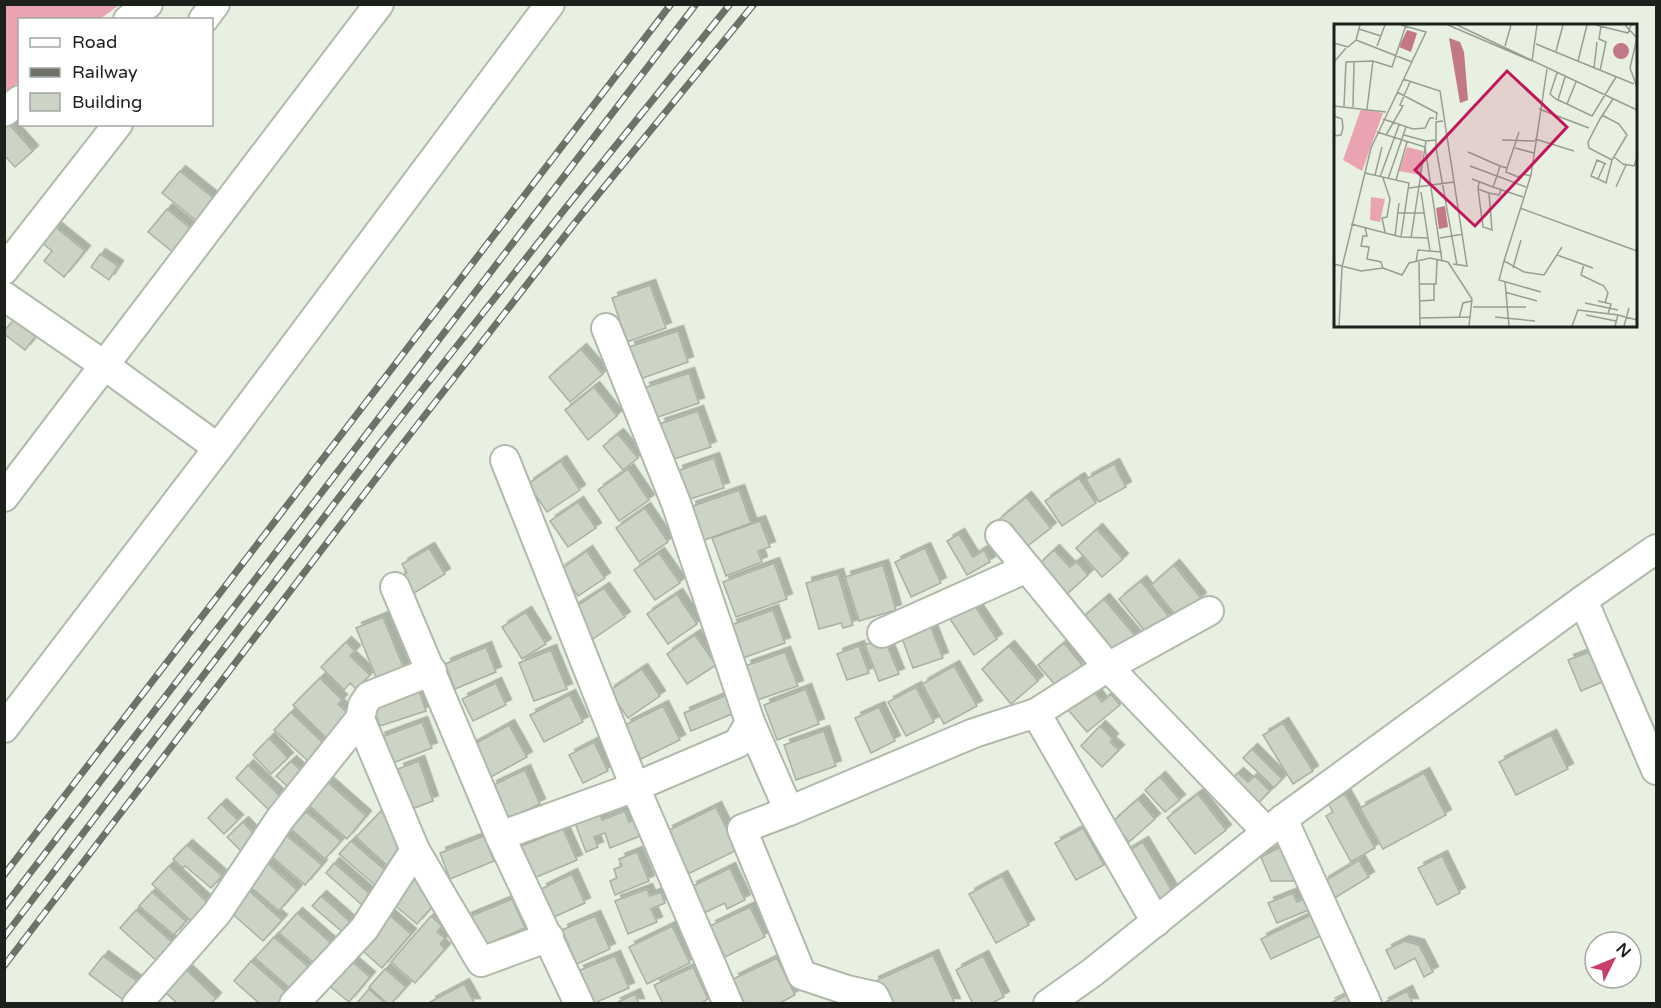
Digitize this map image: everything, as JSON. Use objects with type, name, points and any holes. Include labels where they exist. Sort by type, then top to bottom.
[{"type":"street","points":[[130,18],[148,4]]},
{"type":"street","points":[[204,18],[215,4]]},
{"type":"street","points":[[4,497],[379,4]]},
{"type":"street","points":[[4,728],[218,448],[550,4]]},
{"type":"street","points":[[4,112],[18,102]]},
{"type":"street","points":[[4,270],[116,126]]},
{"type":"street","points":[[4,296],[218,448]]},
{"type":"street","points":[[606,328],[676,503],[750,722],[789,811]]},
{"type":"street","points":[[505,460],[635,787],[728,1004]]},
{"type":"street","points":[[1000,535],[1108,667],[1275,826],[1367,1004]]},
{"type":"street","points":[[1048,1004],[1093,972],[1275,826],[1656,549]]},
{"type":"street","points":[[882,633],[1027,568]]},
{"type":"street","points":[[395,587],[500,836],[579,1004]]},
{"type":"street","points":[[1583,600],[1656,770]]},
{"type":"street","points":[[878,1004],[874,996],[847,990],[802,975],[742,829],[974,733],[1036,713],[1108,667],[1209,611]]},
{"type":"street","points":[[137,1004],[217,913],[280,819],[360,719],[363,705],[369,696],[432,671]]},
{"type":"street","points":[[1036,713],[1156,922]]},
{"type":"street","points":[[360,719],[415,850],[482,962],[549,937]]},
{"type":"street","points":[[500,836],[635,787],[738,743],[750,722]]},
{"type":"street","points":[[294,1004],[364,929],[415,850]]},
{"type":"shaded area","points":[[5,4],[119,4],[101,18],[18,18],[18,83],[6,92],[4,89]]},
{"type":"building","points":[[9,124],[33,151],[15,167],[4,155],[4,128]]},
{"type":"building","points":[[180,171],[216,200],[198,222],[162,193]]},
{"type":"building","points":[[167,209],[194,231],[175,254],[148,232]]},
{"type":"building","points":[[49,222],[85,251],[64,277],[44,261],[52,251],[36,238]]},
{"type":"building","points":[[100,254],[118,266],[109,280],[91,267]]},
{"type":"building","points":[[650,285],[666,328],[627,342],[612,298]]},
{"type":"building","points":[[18,315],[39,332],[25,350],[4,334]]},
{"type":"building","points":[[678,331],[688,362],[640,379],[629,347]]},
{"type":"building","points":[[581,349],[603,374],[570,402],[549,377]]},
{"type":"building","points":[[689,373],[699,403],[655,418],[644,388]]},
{"type":"building","points":[[594,387],[617,416],[588,440],[565,410]]},
{"type":"building","points":[[698,411],[711,447],[671,460],[659,424]]},
{"type":"building","points":[[618,434],[638,458],[623,470],[603,446]]},
{"type":"building","points":[[714,458],[724,488],[687,500],[677,471]]},
{"type":"building","points":[[561,461],[580,490],[547,512],[528,484]]},
{"type":"building","points":[[1114,464],[1126,487],[1099,502],[1086,479]]},
{"type":"building","points":[[628,469],[649,500],[619,521],[598,490]]},
{"type":"building","points":[[1079,478],[1096,503],[1062,526],[1045,501]]},
{"type":"building","points":[[739,490],[751,523],[702,541],[690,507]]},
{"type":"building","points":[[1026,497],[1051,528],[1021,551],[997,521]]},
{"type":"building","points":[[578,502],[596,528],[568,547],[550,521]]},
{"type":"building","points":[[645,508],[668,542],[639,562],[616,528]]},
{"type":"building","points":[[760,521],[770,547],[758,551],[762,562],[726,576],[712,538]]},
{"type":"building","points":[[1097,529],[1123,559],[1102,577],[1076,548]]},
{"type":"building","points":[[959,534],[973,557],[984,550],[990,562],[967,575],[947,541]]},
{"type":"building","points":[[429,548],[445,574],[411,595],[399,577],[407,573],[402,564]]},
{"type":"building","points":[[925,548],[941,583],[911,597],[895,562]]},
{"type":"building","points":[[1054,550],[1070,567],[1077,562],[1088,575],[1066,595],[1038,565]]},
{"type":"building","points":[[587,551],[605,578],[578,596],[560,570]]},
{"type":"building","points":[[659,553],[680,583],[655,600],[634,570]]},
{"type":"building","points":[[774,563],[787,599],[736,617],[723,582]]},
{"type":"building","points":[[883,565],[896,610],[859,621],[845,577]]},
{"type":"building","points":[[1174,565],[1201,598],[1177,617],[1151,585]]},
{"type":"building","points":[[838,574],[853,625],[843,628],[841,623],[819,629],[806,583]]},
{"type":"building","points":[[1141,581],[1170,618],[1148,635],[1119,599]]},
{"type":"building","points":[[604,588],[625,617],[593,639],[572,609]]},
{"type":"building","points":[[677,594],[697,624],[668,644],[647,614]]},
{"type":"building","points":[[1104,599],[1138,639],[1115,659],[1081,619]]},
{"type":"building","points":[[971,600],[997,639],[974,655],[948,616]]},
{"type":"building","points":[[773,610],[785,643],[743,658],[731,625]]},
{"type":"building","points":[[526,612],[546,644],[522,659],[502,627]]},
{"type":"building","points":[[383,617],[405,671],[378,682],[356,628]]},
{"type":"building","points":[[928,620],[943,658],[913,668],[899,630]]},
{"type":"building","points":[[695,635],[716,665],[687,684],[667,654]]},
{"type":"building","points":[[884,637],[899,674],[879,681],[865,645]]},
{"type":"building","points":[[346,642],[355,651],[350,656],[370,675],[356,689],[350,683],[344,690],[321,667]]},
{"type":"building","points":[[1064,643],[1082,665],[1057,687],[1038,665]]},
{"type":"building","points":[[859,646],[869,673],[847,680],[837,654]]},
{"type":"building","points":[[1009,646],[1038,681],[1011,704],[982,669]]},
{"type":"building","points":[[486,647],[496,672],[455,689],[445,664]]},
{"type":"building","points":[[551,650],[567,689],[534,701],[519,663]]},
{"type":"building","points":[[1595,650],[1607,680],[1581,691],[1568,660]]},
{"type":"building","points":[[785,652],[798,686],[757,700],[745,666]]},
{"type":"building","points":[[954,666],[977,706],[944,724],[922,684]]},
{"type":"building","points":[[642,669],[660,696],[628,718],[609,691]]},
{"type":"building","points":[[320,678],[342,700],[338,704],[353,718],[329,741],[293,705]]},
{"type":"building","points":[[496,683],[506,705],[473,721],[462,699]]},
{"type":"building","points":[[417,685],[426,711],[380,726],[371,700]]},
{"type":"building","points":[[1089,686],[1102,702],[1111,694],[1120,705],[1087,732],[1065,706]]},
{"type":"building","points":[[916,687],[934,722],[906,736],[888,702]]},
{"type":"building","points":[[806,689],[819,724],[777,740],[764,705]]},
{"type":"building","points":[[729,694],[737,712],[691,731],[684,713]]},
{"type":"building","points":[[570,695],[583,722],[544,742],[530,715]]},
{"type":"building","points":[[663,706],[680,740],[641,759],[625,725]]},
{"type":"building","points":[[879,707],[895,741],[871,753],[855,718]]},
{"type":"building","points":[[291,712],[324,744],[308,761],[274,730]]},
{"type":"building","points":[[422,722],[432,748],[390,764],[379,738]]},
{"type":"building","points":[[1283,723],[1313,771],[1293,784],[1263,735]]},
{"type":"building","points":[[509,725],[527,757],[489,778],[471,746]]},
{"type":"building","points":[[1100,726],[1113,739],[1110,742],[1119,750],[1102,767],[1081,746]]},
{"type":"building","points":[[824,731],[836,766],[796,780],[784,745]]},
{"type":"building","points":[[1551,735],[1568,769],[1516,795],[1499,762]]},
{"type":"building","points":[[269,738],[288,758],[271,774],[253,755]]},
{"type":"building","points":[[594,742],[608,771],[583,783],[569,755]]},
{"type":"building","points":[[1252,749],[1282,779],[1274,788],[1243,758]]},
{"type":"building","points":[[291,761],[306,775],[291,790],[276,776]]},
{"type":"building","points":[[419,761],[433,801],[412,809],[398,769]]},
{"type":"building","points":[[248,765],[284,800],[271,812],[236,778]]},
{"type":"building","points":[[525,770],[540,804],[507,819],[491,786]]},
{"type":"building","points":[[1238,773],[1248,782],[1255,776],[1270,791],[1254,807],[1229,782]]},
{"type":"building","points":[[1424,773],[1446,815],[1383,849],[1360,808]]},
{"type":"building","points":[[1160,777],[1180,800],[1165,812],[1145,790]]},
{"type":"building","points":[[324,779],[366,816],[347,839],[304,801]]},
{"type":"building","points":[[1198,794],[1226,830],[1195,854],[1167,818]]},
{"type":"building","points":[[1345,794],[1375,848],[1351,862],[1326,816],[1333,812],[1328,803]]},
{"type":"building","points":[[1138,799],[1155,819],[1129,842],[1112,822]]},
{"type":"building","points":[[221,804],[238,820],[224,834],[208,818]]},
{"type":"building","points":[[716,807],[737,850],[688,874],[667,831]]},
{"type":"building","points":[[384,808],[404,847],[392,870],[356,837]]},
{"type":"building","points":[[625,811],[629,822],[634,820],[640,836],[610,848],[605,833],[594,837],[598,847],[586,852],[575,823],[600,814],[602,820]]},
{"type":"building","points":[[306,812],[341,841],[325,859],[291,829]]},
{"type":"building","points":[[243,822],[260,840],[245,855],[227,837]]},
{"type":"building","points":[[1083,828],[1104,865],[1076,880],[1055,843]]},
{"type":"building","points":[[563,829],[577,860],[532,879],[519,847]]},
{"type":"building","points":[[287,836],[322,865],[305,885],[270,855]]},
{"type":"building","points":[[484,836],[494,861],[450,879],[440,853]]},
{"type":"building","points":[[351,841],[387,872],[375,885],[339,854]]},
{"type":"building","points":[[1143,842],[1173,892],[1154,904],[1123,854]]},
{"type":"building","points":[[1286,844],[1305,881],[1271,881],[1261,857]]},
{"type":"building","points":[[187,845],[222,876],[211,888],[173,859]]},
{"type":"building","points":[[637,852],[649,881],[615,895],[610,881],[617,878],[614,869],[622,866],[619,859]]},
{"type":"building","points":[[1442,856],[1460,893],[1437,905],[1418,868]]},
{"type":"building","points":[[1359,860],[1369,877],[1333,899],[1323,882]]},
{"type":"building","points":[[267,863],[297,890],[279,911],[248,885]]},
{"type":"building","points":[[334,863],[371,895],[362,905],[326,873]]},
{"type":"building","points":[[169,866],[210,905],[193,923],[152,884]]},
{"type":"building","points":[[730,868],[745,900],[727,909],[725,903],[704,913],[691,887]]},
{"type":"building","points":[[572,874],[585,903],[554,917],[541,889]]},
{"type":"building","points":[[1002,876],[1029,925],[996,943],[969,894]]},
{"type":"building","points":[[413,878],[438,900],[417,924],[392,903]]},
{"type":"building","points":[[247,889],[282,920],[263,941],[228,910]]},
{"type":"building","points":[[647,889],[650,896],[661,892],[665,903],[651,909],[657,922],[628,934],[615,901]]},
{"type":"building","points":[[152,892],[186,921],[174,935],[139,906]]},
{"type":"building","points":[[1293,893],[1297,902],[1312,896],[1316,907],[1277,923],[1268,903]]},
{"type":"building","points":[[321,896],[355,926],[346,935],[312,906]]},
{"type":"building","points":[[512,899],[525,928],[478,948],[466,918]]},
{"type":"building","points":[[750,907],[765,937],[725,957],[710,926]]},
{"type":"building","points":[[136,910],[175,945],[159,963],[120,928]]},
{"type":"building","points":[[1319,911],[1329,932],[1271,959],[1261,939]]},
{"type":"building","points":[[297,913],[331,943],[314,963],[279,933]]},
{"type":"building","points":[[387,913],[411,934],[382,968],[358,947]]},
{"type":"building","points":[[431,916],[442,926],[437,932],[445,938],[440,944],[445,949],[415,983],[391,962]]},
{"type":"building","points":[[595,916],[610,949],[577,964],[562,930]]},
{"type":"building","points":[[672,926],[690,963],[647,984],[629,947]]},
{"type":"building","points":[[274,937],[312,970],[293,991],[255,958]]},
{"type":"building","points":[[1404,941],[1419,945],[1433,972],[1424,977],[1415,958],[1395,969],[1386,950]]},
{"type":"building","points":[[933,955],[955,1004],[883,1004],[873,982]]},
{"type":"building","points":[[103,956],[139,983],[126,1002],[89,974]]},
{"type":"building","points":[[615,956],[629,988],[592,1004],[578,971]]},
{"type":"building","points":[[983,956],[1004,997],[990,1004],[973,1004],[956,970]]},
{"type":"building","points":[[777,958],[795,995],[778,1004],[745,1004],[733,979]]},
{"type":"building","points":[[350,960],[370,977],[349,1002],[328,985]]},
{"type":"building","points":[[251,961],[287,993],[278,1004],[260,1004],[234,981]]},
{"type":"building","points":[[178,962],[216,998],[211,1004],[178,1004],[164,991]]},
{"type":"building","points":[[693,967],[708,999],[700,1004],[663,1004],[654,985]]},
{"type":"building","points":[[385,969],[406,987],[391,1004],[388,1004],[369,987]]},
{"type":"building","points":[[464,984],[475,1004],[431,1004],[430,1002]]},
{"type":"building","points":[[369,989],[386,1004],[356,1004]]},
{"type":"building","points":[[1354,991],[1360,1004],[1329,1004]]},
{"type":"building","points":[[1407,991],[1413,1004],[1382,1004]]},
{"type":"building","points":[[635,994],[639,1004],[614,1004]]},
{"type":"railway","points":[[4,875],[671,4]]},
{"type":"railway","points":[[4,907],[696,4]]},
{"type":"railway","points":[[4,937],[382,441],[730,4]]},
{"type":"railway","points":[[4,966],[394,455],[574,224],[754,4]]}]
